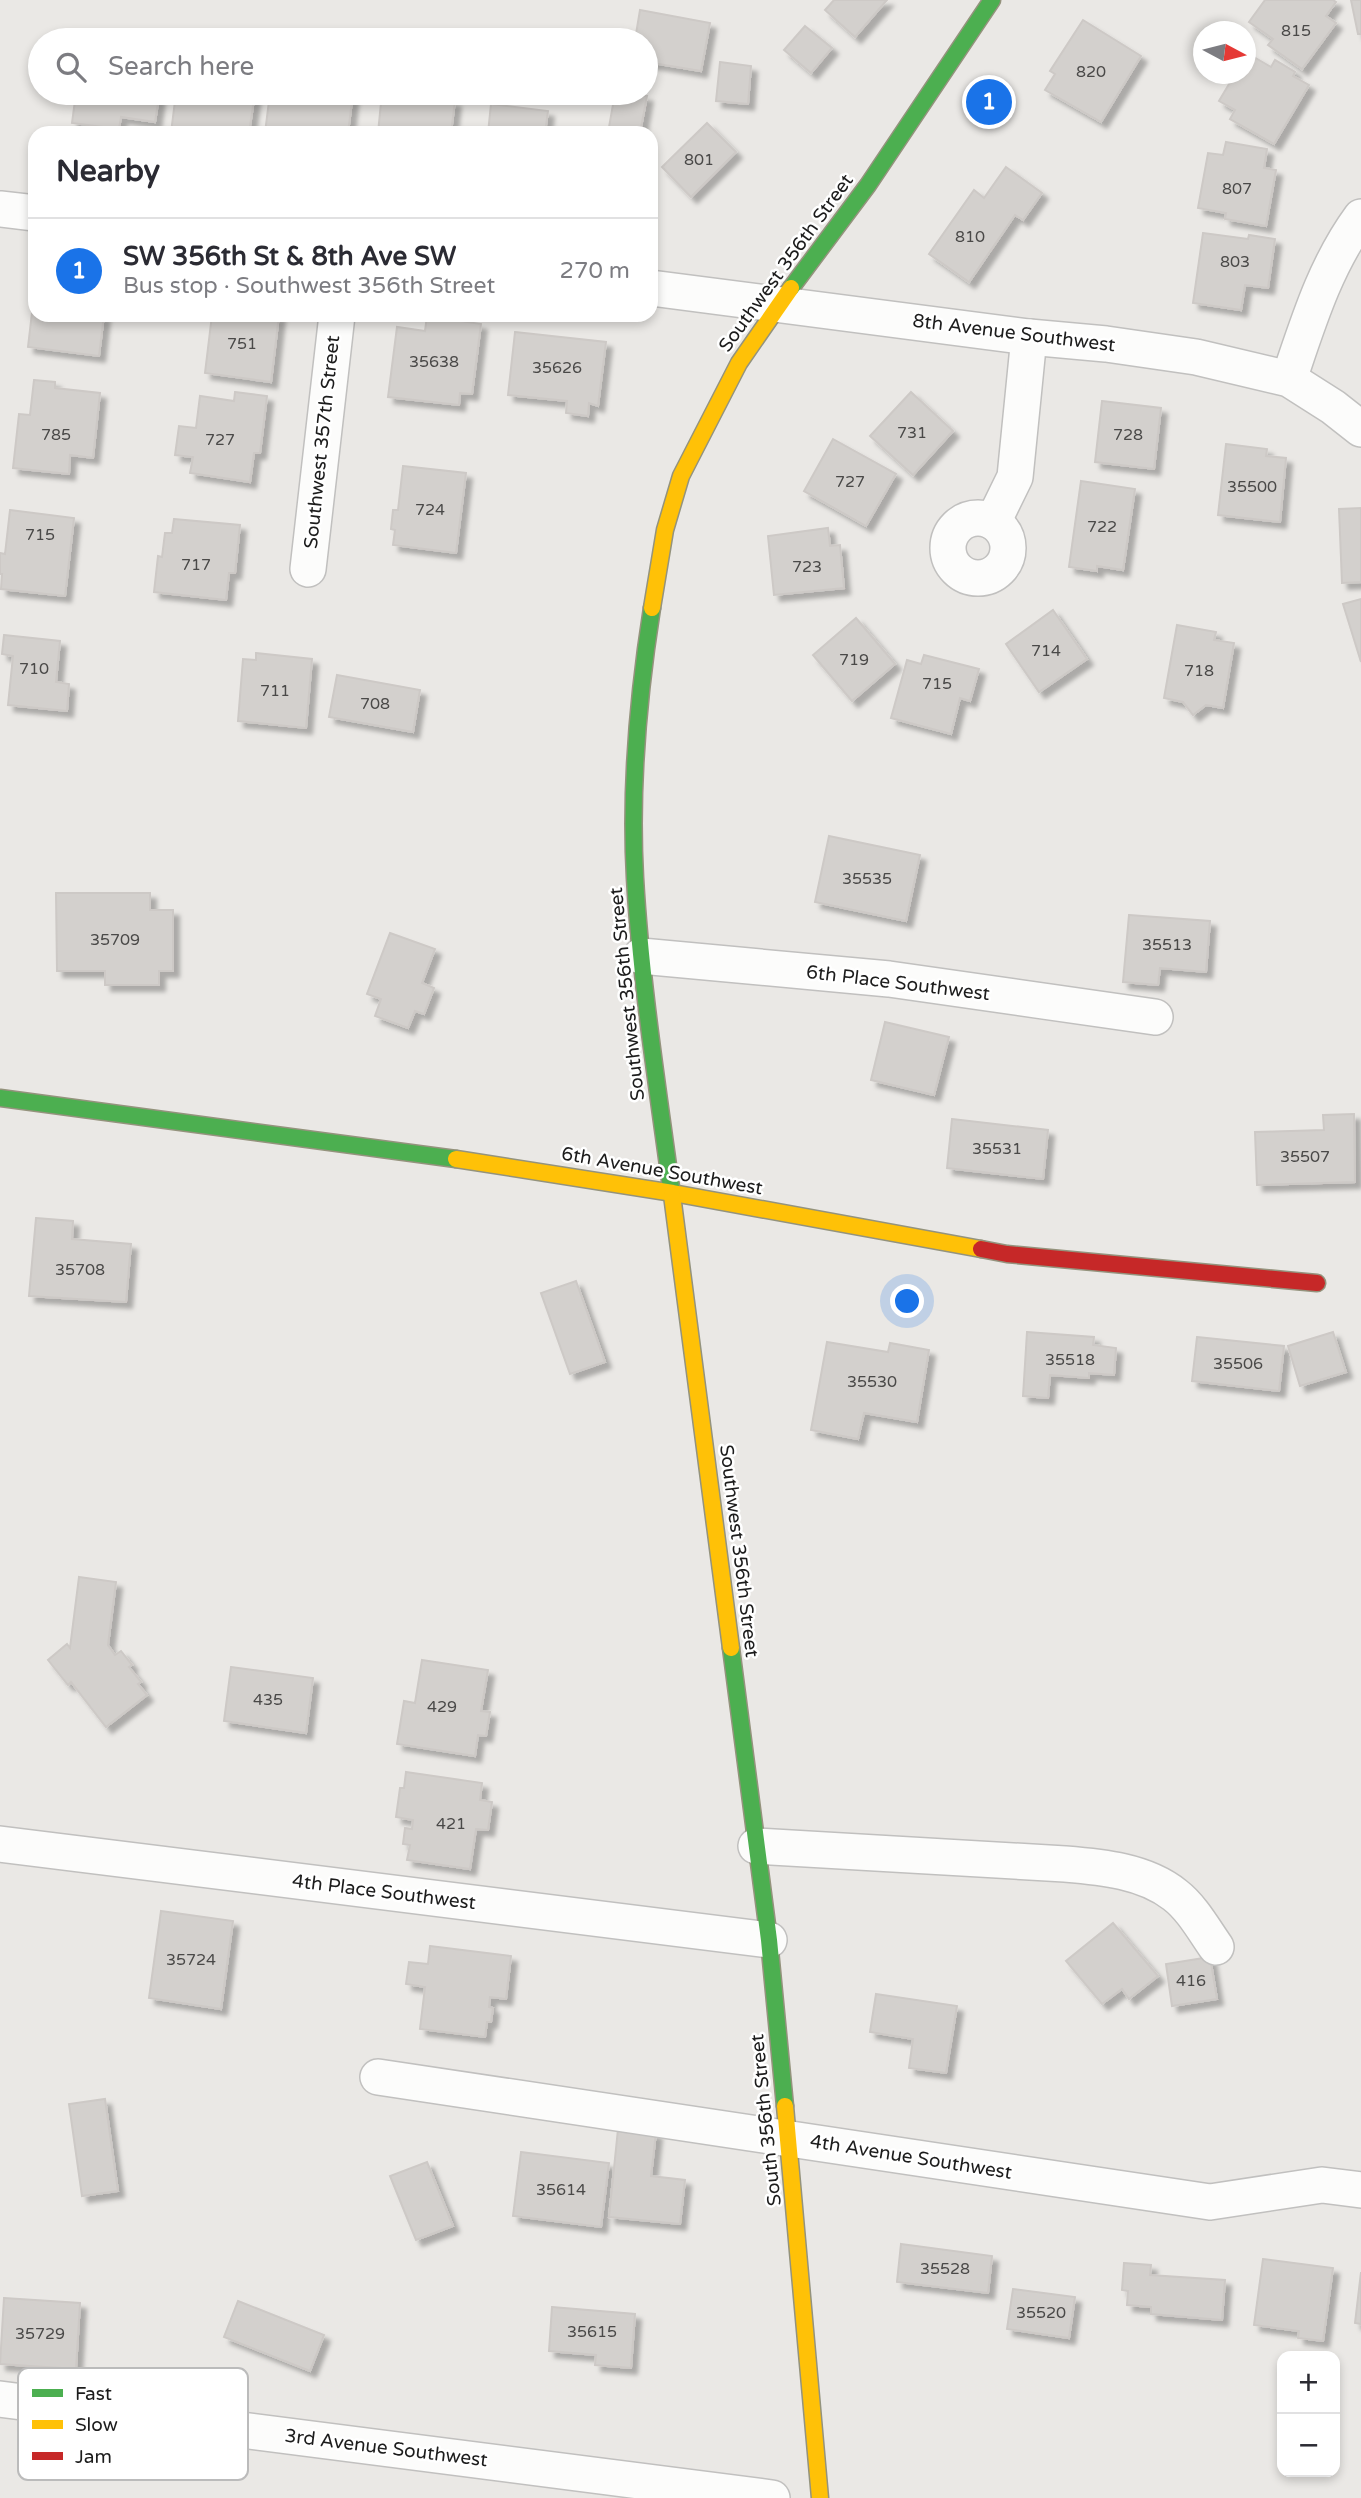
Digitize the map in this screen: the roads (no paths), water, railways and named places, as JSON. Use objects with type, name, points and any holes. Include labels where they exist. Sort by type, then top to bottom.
[{"type":"main road","name":"Southwest 356th Street","points":[[742,1739],[641,956],[635,876],[634,789],[645,653],[665,530],[681,475],[709,419],[739,363],[779,304],[868,185],[992,0]]},
{"type":"main road","name":"6th Avenue Southwest","points":[[0,1098],[480,1162],[673,1193],[1007,1254],[1317,1283]]},
{"type":"main road","name":"South 356th Street","points":[[742,1739],[769,1940],[820,2498]]},
{"type":"street","points":[[0,209],[28,212]]},
{"type":"street","points":[[1289,379],[1316,300],[1335,260],[1361,217]]},
{"type":"street","name":"8th Avenue Southwest","points":[[658,289],[1196,357],[1289,379],[1361,429]]},
{"type":"street","name":"Southwest 357th Street","points":[[308,569],[336,322]]},
{"type":"street","points":[[993,522],[1014,477],[1029,337]]},
{"type":"street","name":"6th Place Southwest","points":[[641,956],[889,979],[1155,1017]]},
{"type":"street","name":"4th Place Southwest","points":[[0,1844],[769,1940]]},
{"type":"street","points":[[755,1846],[1065,1864],[1115,1870],[1147,1880],[1175,1895],[1185,1904],[1216,1947]]},
{"type":"street","name":"4th Avenue Southwest","points":[[378,2077],[1210,2202],[1322,2185],[1361,2190]]},
{"type":"street","name":"3rd Avenue Southwest","points":[[0,2399],[18,2401]]},
{"type":"street","name":"3rd Avenue Southwest","points":[[248,2431],[772,2498]]},
{"type":"place","name":"SW 356th St & 8th Ave SW","points":[[989,102]]}]
